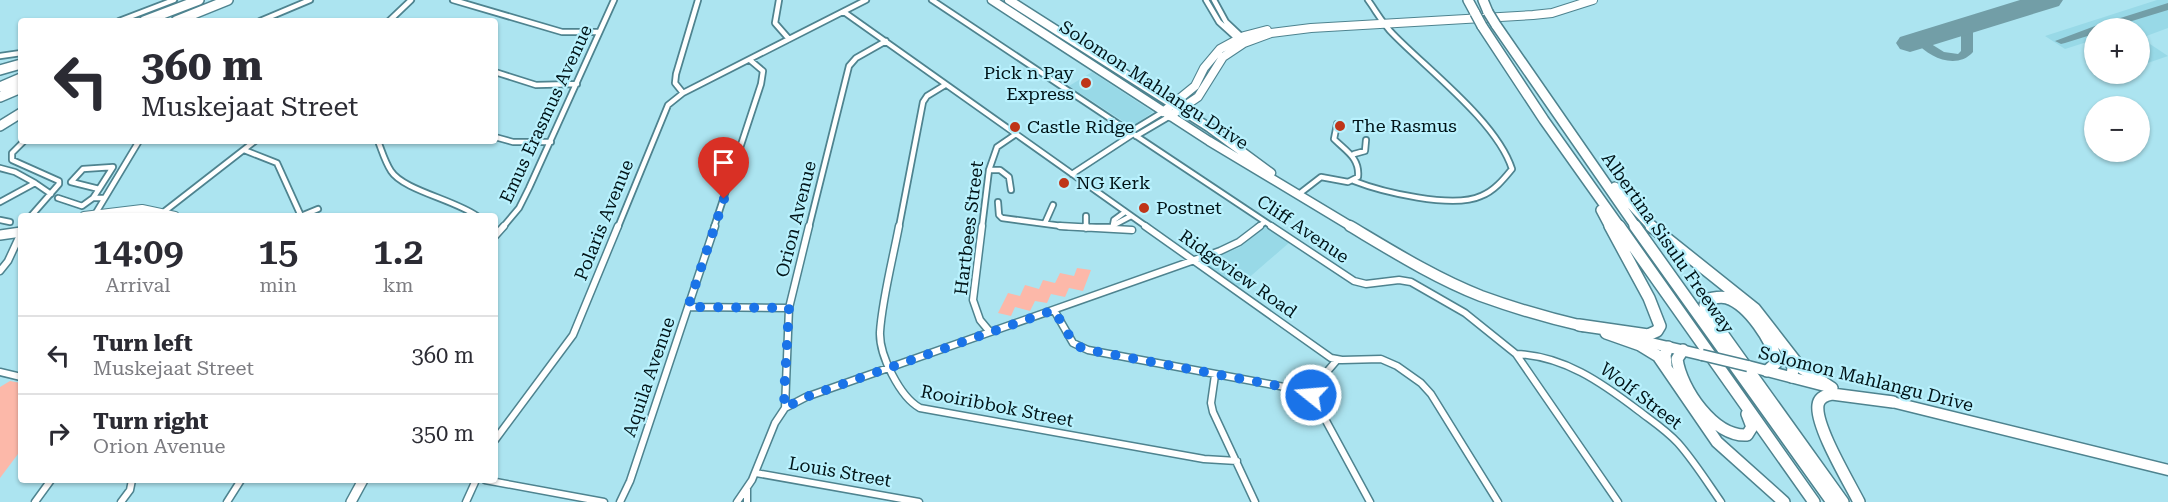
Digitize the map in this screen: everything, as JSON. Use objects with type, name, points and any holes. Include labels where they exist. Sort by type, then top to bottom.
[{"type":"highway","points":[[152,18],[199,0]]},
{"type":"highway","points":[[163,18],[206,0]]},
{"type":"highway","points":[[183,18],[228,0]]},
{"type":"highway","points":[[196,18],[235,0]]},
{"type":"highway","name":"Albertina Sisulu Freeway","points":[[1468,0],[1505,65],[1814,502]]},
{"type":"highway","name":"Albertina Sisulu Freeway","points":[[1483,0],[1496,25],[1559,119],[1832,502]]},
{"type":"highway","points":[[0,70],[18,65]]},
{"type":"highway","points":[[0,87],[18,79]]},
{"type":"highway","points":[[0,97],[18,89]]},
{"type":"highway","points":[[0,124],[18,114]]},
{"type":"highway","points":[[1559,119],[1636,212],[1680,253],[1748,303],[1800,367],[1832,388]]},
{"type":"highway","points":[[1544,120],[1603,213],[1649,298],[1660,326],[1657,332],[1648,335],[1579,326]]},
{"type":"highway","points":[[1629,238],[1636,254],[1745,410],[1752,423],[1750,433],[1742,436],[1733,435],[1721,430],[1712,422],[1678,366],[1677,359],[1685,351]]},
{"type":"highway","points":[[1767,371],[1775,365],[1777,358],[1748,314],[1729,298],[1719,296],[1708,299],[1705,305],[1707,311],[1843,502]]},
{"type":"highway","points":[[1602,331],[1646,347],[1666,365],[1696,414],[1717,442],[1784,502]]},
{"type":"highway","points":[[1777,338],[1792,364],[1792,377]]},
{"type":"highway","points":[[1666,365],[1665,355],[1668,347]]},
{"type":"highway","points":[[1859,502],[1825,430],[1819,414],[1819,402],[1823,397],[1832,394],[1893,402]]},
{"type":"main road","name":"Solomon Mahlangu Drive","points":[[992,0],[1167,114],[1364,235],[1459,286],[1512,307],[1579,326],[2168,470]]},
{"type":"main road","name":"Solomon Mahlangu Drive","points":[[1009,0],[1235,144],[1299,194]]},
{"type":"main road","points":[[1167,114],[1173,104],[1195,86],[1215,53],[1242,40],[1279,28],[1533,15],[1571,8],[1593,0]]},
{"type":"main road","points":[[1371,24],[1378,19],[1379,15]]},
{"type":"main road","points":[[1167,114],[1181,110],[1204,89],[1219,61],[1242,40]]},
{"type":"main road","points":[[109,213],[140,209],[165,212]]},
{"type":"main road","points":[[0,233],[18,231]]},
{"type":"main road","points":[[351,502],[361,483]]},
{"type":"street","points":[[126,18],[174,0]]},
{"type":"street","points":[[268,18],[310,0]]},
{"type":"street","points":[[392,18],[411,0]]},
{"type":"street","points":[[453,0],[562,32],[600,32]]},
{"type":"street","name":"Emus Erasmus Avenue","points":[[498,232],[519,208],[614,0]]},
{"type":"street","points":[[698,0],[676,74],[675,83],[683,93],[866,0]]},
{"type":"street","points":[[779,0],[775,23],[789,39]]},
{"type":"street","name":"Cliff Avenue","points":[[932,0],[1357,283],[1371,284],[1403,280],[1417,285],[1466,313],[1516,354],[1618,502]]},
{"type":"street","points":[[1206,0],[1219,22],[1242,40]]},
{"type":"street","points":[[1214,0],[1226,22],[1242,40]]},
{"type":"street","points":[[1299,194],[1321,177],[1345,182],[1354,181],[1367,186],[1452,203],[1478,198],[1492,191],[1512,169],[1509,158],[1491,132],[1390,31],[1368,0]]},
{"type":"street","name":"Ridgeview Road","points":[[844,12],[1337,360]]},
{"type":"street","points":[[276,15],[279,18]]},
{"type":"street","name":"Orion Avenue","points":[[737,502],[756,473],[775,423],[785,408],[789,308],[849,66],[856,57],[886,41]]},
{"type":"street","points":[[0,56],[18,53]]},
{"type":"street","name":"Aquila Avenue","points":[[620,502],[630,481],[761,84],[763,71],[750,60]]},
{"type":"street","points":[[498,73],[536,85],[577,84]]},
{"type":"street","name":"Rooiribbok Street","points":[[945,85],[924,98],[915,136],[880,333],[882,348],[890,368],[909,403],[920,408],[1204,459],[1237,461]]},
{"type":"street","name":"Polaris Avenue","points":[[498,436],[573,335],[665,111],[672,100],[683,93]]},
{"type":"street","points":[[1072,174],[1167,114]]},
{"type":"street","points":[[1337,124],[1334,139],[1354,154],[1359,170],[1358,177],[1354,181]]},
{"type":"street","name":"Hartbees Street","points":[[990,332],[980,320],[973,300],[989,170],[997,147],[1016,135]]},
{"type":"street","points":[[498,138],[513,142],[551,142]]},
{"type":"street","points":[[1354,154],[1365,151],[1366,140]]},
{"type":"street","points":[[21,144],[12,153],[11,159],[59,180],[59,184],[34,213]]},
{"type":"street","points":[[96,213],[137,144]]},
{"type":"street","points":[[165,212],[251,144]]},
{"type":"street","points":[[379,144],[392,171],[400,181],[465,207],[473,213]]},
{"type":"street","points":[[244,150],[277,163],[300,213]]},
{"type":"street","points":[[58,198],[82,206],[93,198],[100,189],[113,167],[83,169],[71,182],[100,189]]},
{"type":"street","points":[[0,168],[15,172],[51,194]]},
{"type":"street","points":[[989,170],[1000,170],[1014,178],[1011,190]]},
{"type":"street","points":[[0,202],[35,183]]},
{"type":"street","points":[[93,198],[104,198]]},
{"type":"street","points":[[998,202],[999,215],[1002,218],[1086,228],[1120,224],[1131,216]]},
{"type":"street","points":[[1045,223],[1053,205]]},
{"type":"street","points":[[308,213],[318,209]]},
{"type":"street","points":[[1112,226],[1114,220],[1125,212]]},
{"type":"street","points":[[1086,216],[1086,228]]},
{"type":"street","points":[[0,220],[10,222]]},
{"type":"street","points":[[785,408],[806,397],[1194,261],[1232,246],[1265,222]]},
{"type":"street","points":[[1112,226],[1132,230]]},
{"type":"street","points":[[0,271],[8,261],[18,238]]},
{"type":"street","points":[[688,307],[789,308]]},
{"type":"street","points":[[1054,310],[1073,342],[1083,349],[1311,392]]},
{"type":"street","name":"Wolf Street","points":[[1516,354],[1528,354],[1570,366],[1604,386],[1669,434],[1686,452],[1721,502]]},
{"type":"street","points":[[1311,392],[1337,360],[1378,358],[1419,381],[1431,394],[1498,502]]},
{"type":"street","points":[[0,371],[18,374]]},
{"type":"street","points":[[1215,375],[1210,403],[1256,502]]},
{"type":"street","points":[[1311,392],[1370,502]]},
{"type":"street","name":"Louis Street","points":[[756,473],[919,502]]},
{"type":"street","points":[[498,482],[604,502]]},
{"type":"street","points":[[35,502],[49,483]]},
{"type":"street","points":[[121,502],[130,490],[131,483]]},
{"type":"street","points":[[227,502],[239,483]]},
{"type":"street","points":[[466,502],[475,483]]},
{"type":"street","name":"Orion Avenue","points":[[747,489],[747,502]]},
{"type":"shaded area","points":[[2157,0],[2168,0],[2168,28],[2150,35],[2150,18],[2101,18]]},
{"type":"shaded area","points":[[2084,23],[2084,43],[2065,49],[2045,36]]},
{"type":"shaded area","points":[[2150,44],[2168,56],[2150,62]]},
{"type":"shaded area","points":[[1092,72],[1153,112],[1132,127],[1069,86]]},
{"type":"shaded area","points":[[1266,226],[1290,242],[1237,288],[1201,262],[1239,248]]},
{"type":"shaded area","points":[[1077,268],[1091,270],[1083,291],[1069,288],[1065,297],[1051,294],[1047,303],[1035,301],[1030,311],[1015,307],[1011,316],[998,313],[1008,293],[1020,296],[1025,285],[1039,289],[1043,280],[1055,283],[1060,273],[1074,276]]},
{"type":"shaded area","points":[[10,381],[18,382],[18,454],[0,478],[0,387]]},
{"type":"taxiway","points":[[2130,18],[2168,6]]},
{"type":"taxiway","points":[[1952,30],[1929,33],[1923,37],[1922,42],[1930,50],[1940,55],[1961,57],[1967,52],[1967,29],[1982,21]]},
{"type":"taxiway","points":[[2061,41],[2084,33]]},
{"type":"runway","points":[[1910,43],[2049,0]]},
{"type":"place","name":"Pick n Pay Express","points":[[1086,83]]},
{"type":"place","name":"The Rasmus","points":[[1340,126]]},
{"type":"place","name":"Castle Ridge","points":[[1015,127]]},
{"type":"place","name":"NG Kerk","points":[[1064,183]]},
{"type":"place","name":"Postnet","points":[[1144,208]]},
{"type":"route","points":[[724,199],[688,307],[789,308],[785,408],[806,397],[1054,310],[1073,342],[1083,349],[1311,392],[1311,395]]}]
